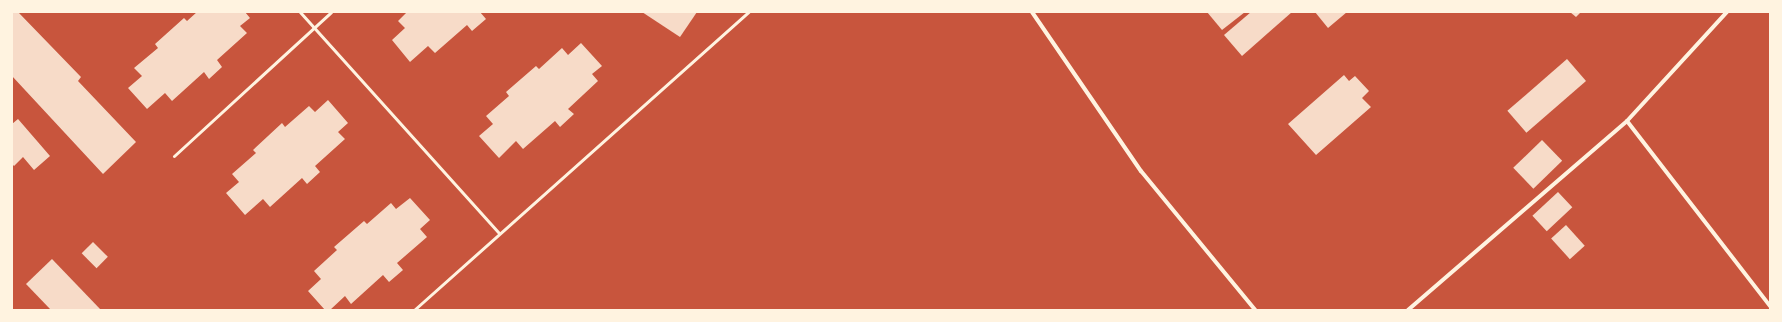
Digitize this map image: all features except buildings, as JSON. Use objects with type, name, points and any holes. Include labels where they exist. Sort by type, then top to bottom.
[{"type":"street","points":[[1032,12],[1141,171],[1255,310]]},
{"type":"street","points":[[1408,310],[1627,120],[1727,12]]},
{"type":"street","points":[[1627,120],[1770,306]]},
{"type":"lane","points":[[300,12],[499,233]]},
{"type":"lane","points":[[174,156],[331,12]]},
{"type":"lane","points":[[414,310],[748,12]]}]
